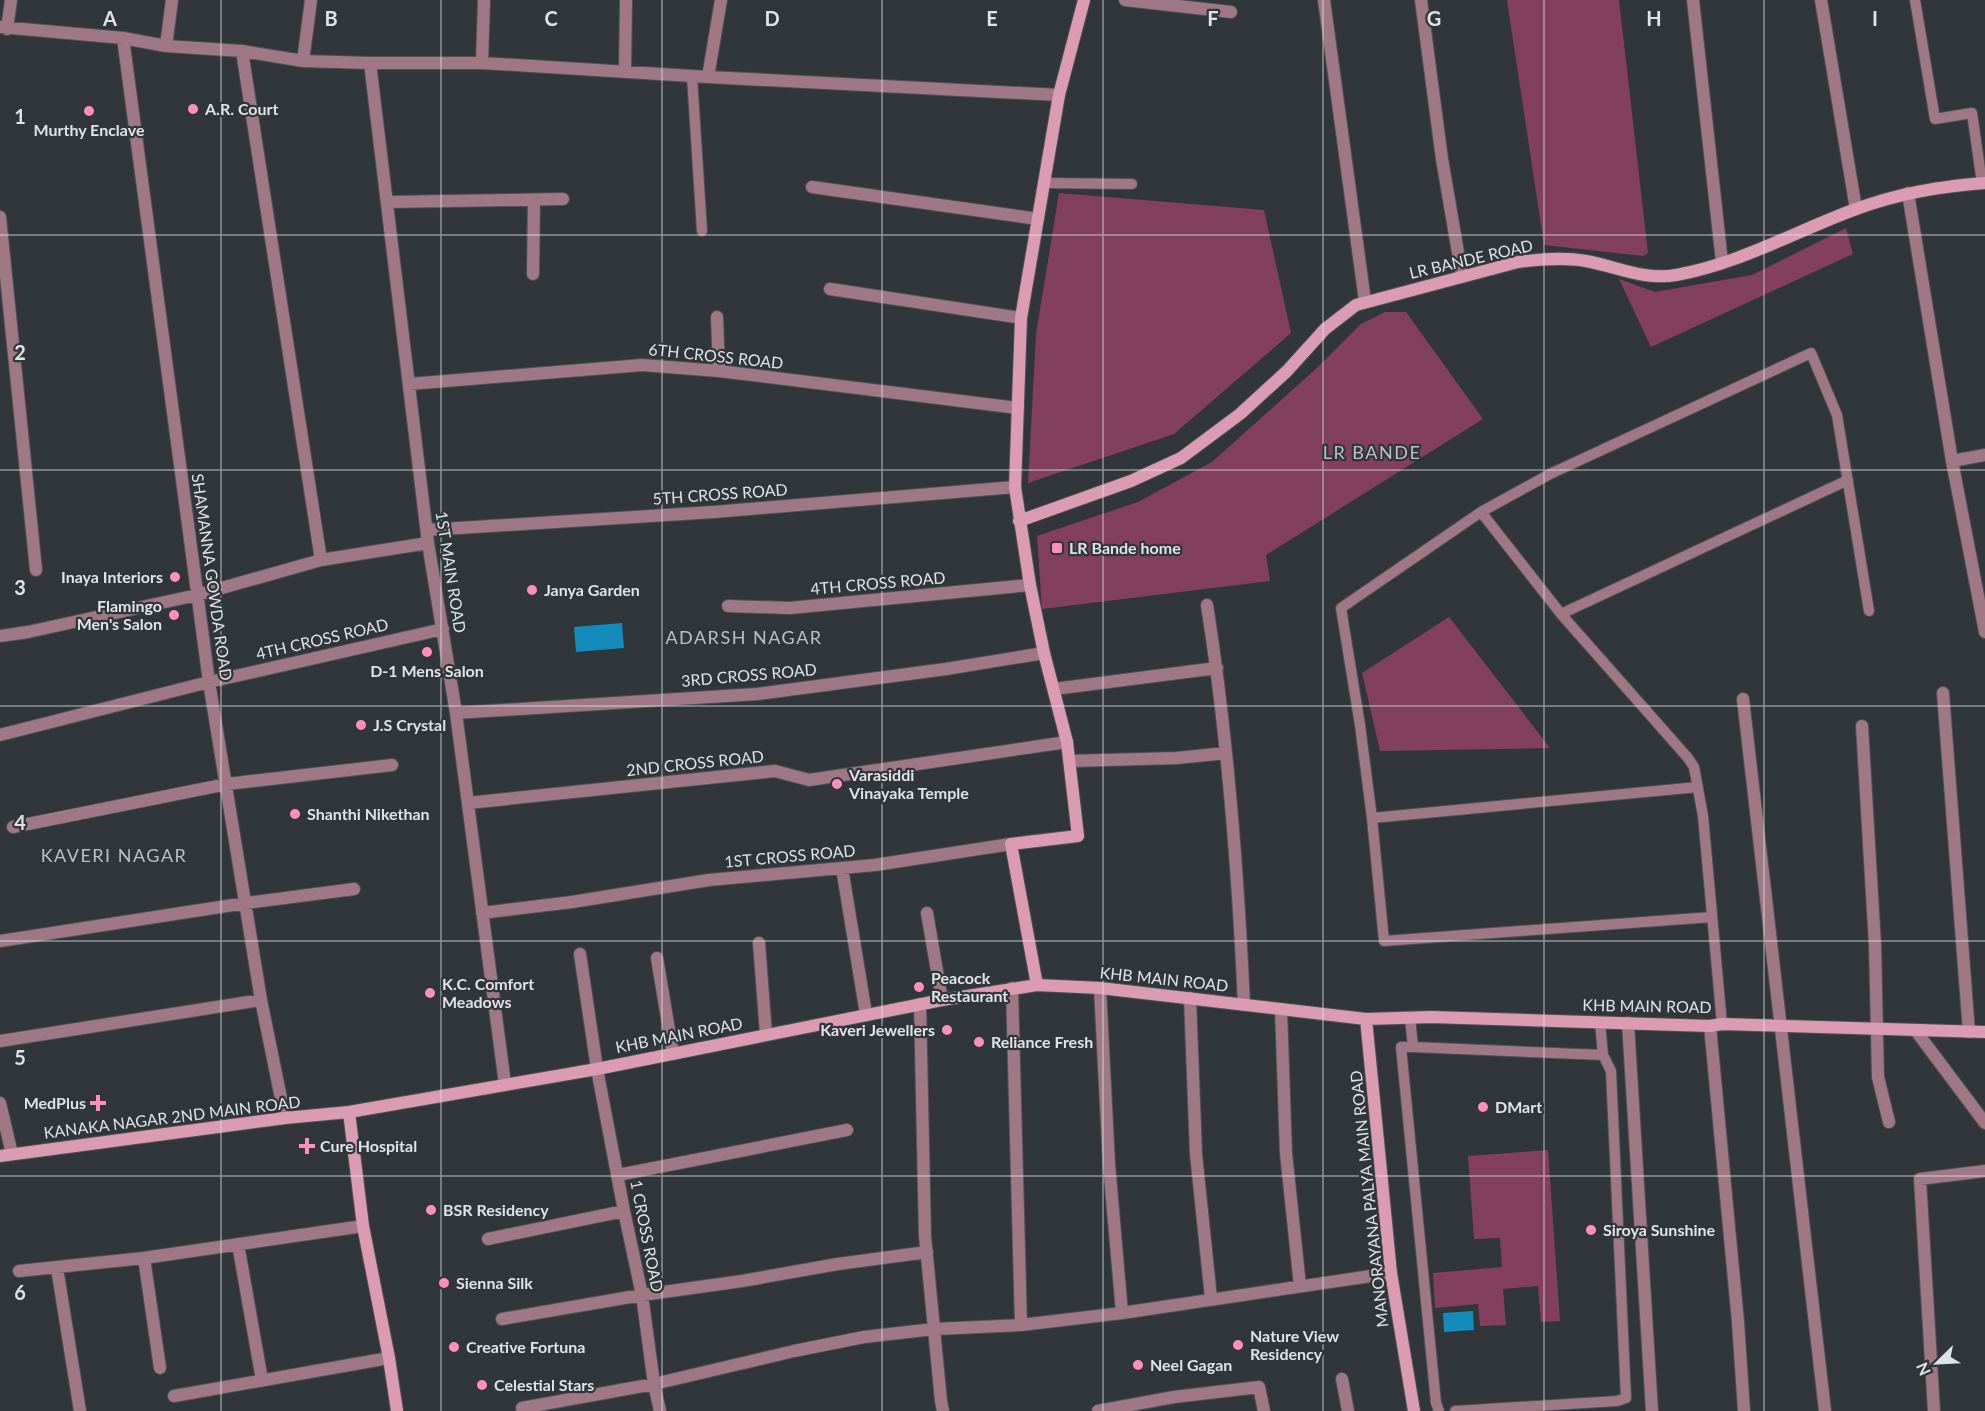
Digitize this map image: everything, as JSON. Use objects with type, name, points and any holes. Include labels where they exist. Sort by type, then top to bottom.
[{"type":"street","points":[[11,0],[4,28],[123,38],[166,46],[242,51],[303,61],[482,63],[1059,95]]},
{"type":"street","points":[[166,46],[172,0]]},
{"type":"street","points":[[303,61],[311,0]]},
{"type":"street","points":[[482,63],[484,0]]},
{"type":"street","points":[[624,71],[626,0]]},
{"type":"street","points":[[708,77],[721,0]]},
{"type":"street","points":[[1037,985],[1011,844],[1078,836],[1067,742],[1044,653],[1030,585],[1015,487],[1021,318],[1059,95],[1083,0]]},
{"type":"street","points":[[1125,0],[1231,12]]},
{"type":"street","points":[[1324,0],[1365,301]]},
{"type":"street","points":[[1421,0],[1442,159],[1462,276]]},
{"type":"street","points":[[1693,0],[1722,262]]},
{"type":"street","points":[[1821,0],[1856,209]]},
{"type":"street","name":"SHAMANNA GOWDA ROAD","points":[[123,38],[209,682],[261,1000],[285,1118]]},
{"type":"street","points":[[242,51],[321,560]]},
{"type":"street","name":"1ST MAIN ROAD","points":[[370,63],[428,536],[456,713],[505,1084]]},
{"type":"street","name":"LR BANDE ROAD","points":[[1019,520],[1131,481],[1180,458],[1240,414],[1287,371],[1330,325],[1347,311],[1365,301],[1518,262],[1561,258],[1583,260],[1636,274],[1675,275],[1754,252],[1856,209],[1908,193],[1984,183]]},
{"type":"street","points":[[812,187],[1038,219]]},
{"type":"street","points":[[1908,193],[1952,461],[1985,632]]},
{"type":"street","points":[[387,202],[563,199]]},
{"type":"street","points":[[533,274],[534,200]]},
{"type":"street","points":[[0,217],[36,570]]},
{"type":"street","points":[[830,290],[1021,318]]},
{"type":"street","points":[[717,316],[719,371]]},
{"type":"street","name":"6TH CROSS ROAD","points":[[409,384],[642,365],[719,371],[1018,408]]},
{"type":"street","points":[[1952,461],[1985,455]]},
{"type":"street","name":"5TH CROSS ROAD","points":[[0,636],[197,595],[321,560],[428,536],[1015,487]]},
{"type":"street","name":"4TH CROSS ROAD","points":[[728,606],[790,608],[1030,585]]},
{"type":"street","points":[[1207,605],[1217,668],[1239,883],[1244,1005]]},
{"type":"street","name":"4TH CROSS ROAD","points":[[0,735],[209,682],[443,629]]},
{"type":"street","name":"3RD CROSS ROAD","points":[[456,713],[758,694],[926,672],[1044,653]]},
{"type":"street","points":[[1054,689],[1217,668]]},
{"type":"street","points":[[1943,693],[1970,1032]]},
{"type":"street","points":[[1743,699],[1825,1411]]},
{"type":"street","points":[[1863,726],[1875,945],[1878,1077],[1889,1122]]},
{"type":"street","name":"2ND CROSS ROAD","points":[[468,803],[775,771],[809,780],[1067,742]]},
{"type":"street","points":[[1070,761],[1178,758],[1226,753]]},
{"type":"street","points":[[13,827],[227,784],[392,765]]},
{"type":"street","name":"1ST CROSS ROAD","points":[[482,914],[709,880],[875,865],[1011,844]]},
{"type":"street","points":[[842,868],[866,1014]]},
{"type":"street","points":[[0,941],[246,903],[354,889]]},
{"type":"street","points":[[927,914],[942,1000]]},
{"type":"street","points":[[759,943],[766,1035]]},
{"type":"street","name":"1 CROSS ROAD","points":[[580,954],[597,1069],[642,1295],[660,1411]]},
{"type":"street","points":[[657,958],[673,1054]]},
{"type":"street","name":"KHB MAIN ROAD","points":[[349,1112],[597,1069],[866,1014],[1037,985],[1100,988],[1366,1019],[1431,1017],[1985,1032]]},
{"type":"street","points":[[1012,988],[1021,1325]]},
{"type":"street","points":[[1100,988],[1109,1164],[1122,1313]]},
{"type":"street","points":[[1190,998],[1196,1154],[1211,1298]]},
{"type":"street","points":[[0,1041],[261,1000]]},
{"type":"street","points":[[920,1004],[927,1252],[943,1411]]},
{"type":"street","points":[[1281,1009],[1286,1153],[1300,1286]]},
{"type":"street","name":"MANORAYANA PALYA MAIN ROAD","points":[[1366,1019],[1391,1273],[1414,1411]]},
{"type":"street","points":[[1628,1023],[1652,1411]]},
{"type":"street","points":[[1716,1025],[1744,1411]]},
{"type":"street","points":[[1916,1031],[1985,1123]]},
{"type":"street","points":[[0,1103],[6,1155]]},
{"type":"street","points":[[349,1112],[363,1226],[397,1411]]},
{"type":"street","name":"KANAKA NAGAR 2ND MAIN ROAD","points":[[6,1155],[285,1118],[349,1112]]},
{"type":"street","points":[[618,1175],[847,1130]]},
{"type":"street","points":[[1934,1411],[1920,1179],[1985,1171]]},
{"type":"street","points":[[488,1239],[624,1211]]},
{"type":"street","points":[[19,1271],[144,1258],[363,1226]]},
{"type":"street","points":[[238,1244],[262,1380]]},
{"type":"street","points":[[502,1319],[838,1264],[927,1252]]},
{"type":"street","points":[[144,1258],[160,1368]]},
{"type":"street","points":[[57,1268],[80,1411]]},
{"type":"street","points":[[522,1408],[654,1384],[864,1337],[934,1329],[1021,1325],[1122,1313],[1391,1273]]},
{"type":"street","points":[[174,1396],[389,1358]]},
{"type":"street","points":[[1342,1379],[1348,1411]]},
{"type":"street","points":[[1098,1411],[1174,1397],[1260,1387],[1264,1411]]},
{"type":"street","points":[[1174,1397],[1176,1411]]},
{"type":"lane","points":[[1916,0],[1935,119],[1972,113],[1984,183]]},
{"type":"lane","points":[[692,76],[702,231]]},
{"type":"lane","points":[[1044,183],[1132,184]]},
{"type":"lane","points":[[1712,917],[1384,941],[1360,725],[1341,608],[1481,512],[1550,474],[1810,353],[1837,415],[1869,610]]},
{"type":"lane","points":[[1561,614],[1848,480]]},
{"type":"lane","points":[[1481,512],[1561,614],[1694,767],[1703,816],[1712,917],[1716,1025]]},
{"type":"lane","points":[[1372,818],[1698,788]]},
{"type":"lane","points":[[1410,1018],[1413,1047]]},
{"type":"lane","points":[[1455,1411],[1617,1401],[1626,1398],[1611,1071],[1603,1055],[1600,1022]]},
{"type":"lane","points":[[1439,1411],[1436,1403],[1401,1047],[1603,1055]]},
{"type":"shaded area","points":[[1507,0],[1619,0],[1648,253],[1643,256],[1544,245]]},
{"type":"shaded area","points":[[1059,193],[1264,210],[1291,333],[1174,434],[1028,483],[1036,334]]},
{"type":"shaded area","points":[[1846,228],[1853,254],[1651,347],[1619,279],[1655,292],[1752,275]]},
{"type":"shaded area","points":[[1385,312],[1406,312],[1483,419],[1266,555],[1270,581],[1042,609],[1037,536],[1138,502],[1212,462],[1318,367],[1361,324]]},
{"type":"shaded area","points":[[1449,617],[1550,748],[1380,751],[1362,673]]},
{"type":"shaded area","points":[[1548,1150],[1560,1321],[1541,1322],[1538,1286],[1503,1289],[1506,1325],[1480,1326],[1478,1304],[1435,1308],[1433,1273],[1502,1267],[1500,1238],[1474,1239],[1468,1156]]},
{"type":"water","points":[[622,623],[624,648],[576,652],[574,627]]},
{"type":"water","points":[[1473,1311],[1474,1330],[1444,1332],[1443,1313]]},
{"type":"place","name":"A.R. Court","points":[[193,109]]},
{"type":"place","name":"Murthy Enclave","points":[[89,111]]},
{"type":"place","name":"LR Bande home","points":[[1057,548]]},
{"type":"place","name":"Inaya Interiors","points":[[175,577]]},
{"type":"place","name":"Janya Garden","points":[[532,590]]},
{"type":"place","name":"Flamingo Men's Salon","points":[[174,615]]},
{"type":"place","name":"D-1 Mens Salon","points":[[427,652]]},
{"type":"place","name":"J.S Crystal","points":[[361,725]]},
{"type":"place","name":"Varasiddi Vinayaka Temple","points":[[837,784]]},
{"type":"place","name":"Shanthi Nikethan","points":[[295,814]]},
{"type":"place","name":"Peacock Restaurant","points":[[919,987]]},
{"type":"place","name":"K.C. Comfort Meadows","points":[[430,993]]},
{"type":"place","name":"Kaveri Jewellers","points":[[947,1030]]},
{"type":"place","name":"Reliance Fresh","points":[[979,1042]]},
{"type":"place","name":"MedPlus","points":[[98,1103]]},
{"type":"place","name":"DMart","points":[[1483,1107]]},
{"type":"place","name":"Cure Hospital","points":[[307,1146]]},
{"type":"place","name":"BSR Residency","points":[[431,1210]]},
{"type":"place","name":"Siroya Sunshine","points":[[1591,1230]]},
{"type":"place","name":"Sienna Silk","points":[[444,1283]]},
{"type":"place","name":"Nature View Residency","points":[[1238,1345]]},
{"type":"place","name":"Creative Fortuna","points":[[454,1347]]},
{"type":"place","name":"Neel Gagan","points":[[1138,1365]]},
{"type":"place","name":"Celestial Stars","points":[[482,1385]]},
{"type":"district","name":"LR BANDE","points":[[1372,453]]},
{"type":"district","name":"ADARSH NAGAR","points":[[744,638]]},
{"type":"district","name":"KAVERI NAGAR","points":[[114,856]]}]
